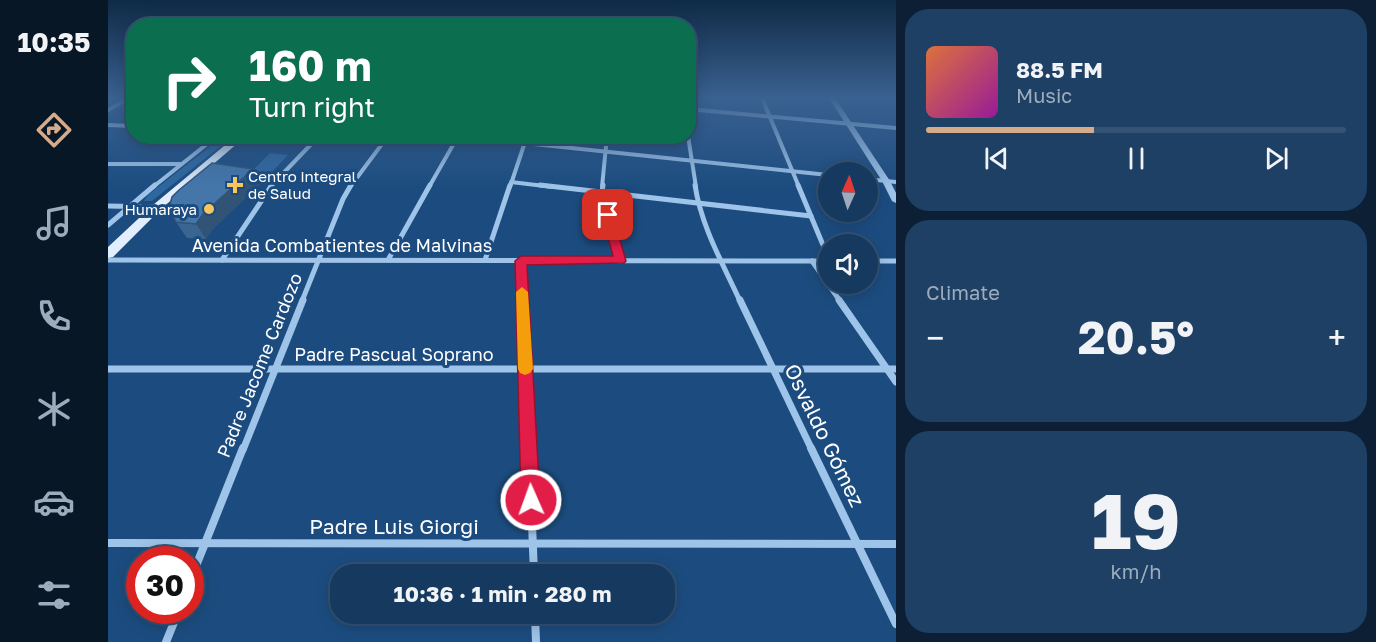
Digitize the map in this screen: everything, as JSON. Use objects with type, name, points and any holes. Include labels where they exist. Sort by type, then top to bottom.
[{"type":"main road","points":[[108,254],[157,207],[232,144]]},
{"type":"street","points":[[774,128],[818,234]]},
{"type":"street","points":[[851,128],[886,181],[896,201]]},
{"type":"street","points":[[108,225],[128,206],[207,144]]},
{"type":"street","points":[[222,260],[267,190],[311,144]]},
{"type":"street","name":"Padre Jacome Cardozo","points":[[204,548],[343,199],[352,183],[383,144]]},
{"type":"street","points":[[388,260],[453,144]]},
{"type":"street","points":[[485,260],[524,144]]},
{"type":"street","points":[[533,144],[818,174]]},
{"type":"street","points":[[606,144],[602,192],[620,261]]},
{"type":"street","name":"Osvaldo Gómez","points":[[689,144],[698,203],[722,261],[896,624]]},
{"type":"street","points":[[108,164],[182,164]]},
{"type":"street","points":[[878,180],[896,182]]},
{"type":"street","points":[[511,182],[811,216]]},
{"type":"street","points":[[108,206],[157,207]]},
{"type":"street","name":"Avenida Combatientes de Malvinas","points":[[108,260],[818,260]]},
{"type":"street","points":[[521,261],[533,564]]},
{"type":"street","points":[[812,261],[896,382]]},
{"type":"street","points":[[878,261],[896,261]]},
{"type":"street","name":"Padre Pascual Soprano","points":[[108,369],[896,369]]},
{"type":"street","name":"Padre Luis Giorgi","points":[[108,543],[896,544]]},
{"type":"street","points":[[166,642],[173,624]]},
{"type":"street","points":[[535,624],[536,642]]},
{"type":"shaded area","points":[[213,144],[223,144],[152,201],[144,201],[148,195]]},
{"type":"shaded area","points":[[270,153],[288,155],[270,174],[251,172]]},
{"type":"building","points":[[212,163],[253,169],[203,214],[196,224],[176,222],[169,208],[172,197]]},
{"type":"slow traffic","points":[[522,292],[525,369]]},
{"type":"place","name":"Centro integral de Salud","points":[[235,185]]},
{"type":"place","name":"Humaraya","points":[[209,209]]},
{"type":"route","points":[[531,500],[521,261],[620,261],[608,215]]}]
